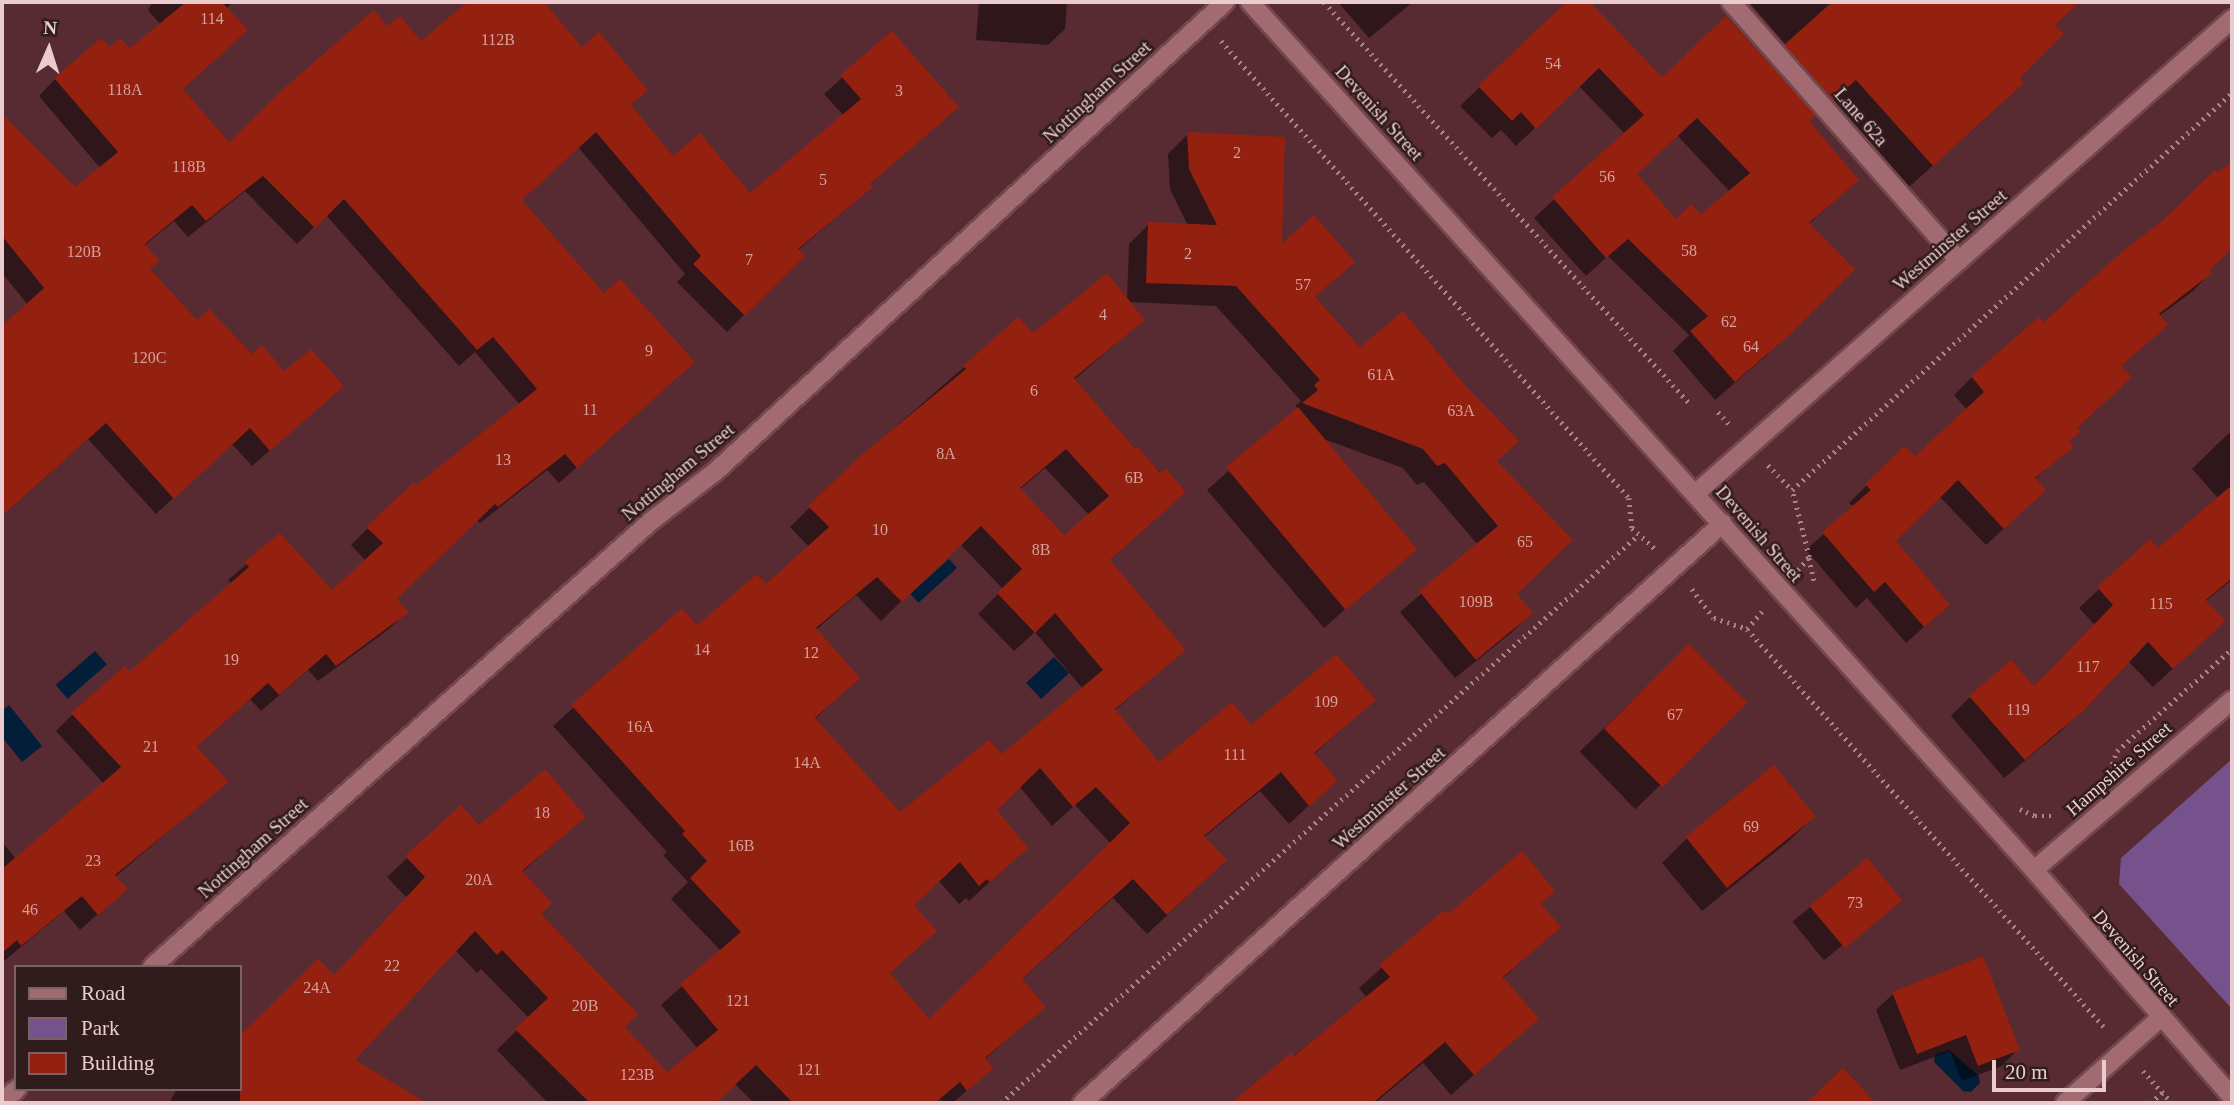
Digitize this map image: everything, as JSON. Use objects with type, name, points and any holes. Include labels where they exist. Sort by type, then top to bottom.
[{"type":"street","name":"Nottingham Street","points":[[154,965],[650,522],[722,466],[1225,2]]},
{"type":"street","name":"Devenish Street","points":[[1251,2],[2034,870],[2232,1097]]},
{"type":"street","name":"Lane 62a","points":[[1731,2],[1959,261]]},
{"type":"street","name":"Westminster Street","points":[[1695,494],[2232,19]]},
{"type":"street","name":"Westminster Street","points":[[1082,1103],[1723,523]]},
{"type":"street","name":"Hampshire Street","points":[[2034,870],[2232,700]]},
{"type":"street","points":[[2065,1103],[2160,1017]]},
{"type":"path","points":[[1324,2],[1692,406]]},
{"type":"path","points":[[1823,593],[1814,583],[1792,490],[2232,93]]},
{"type":"path","points":[[1001,1103],[1639,535]]},
{"type":"path","points":[[1747,629],[1809,557]]},
{"type":"path","points":[[2109,773],[2117,751],[2232,649]]},
{"type":"path","points":[[2010,806],[2035,816],[2061,816]]},
{"type":"path","points":[[2150,1103],[2162,1093]]},
{"type":"green space","points":[[2232,759],[2232,1009],[2119,884],[2121,858]]},
{"type":"water","points":[[949,559],[957,568],[918,603],[910,594]]},
{"type":"water","points":[[95,651],[107,665],[68,699],[56,685]]},
{"type":"water","points":[[1054,657],[1069,673],[1041,699],[1026,683]]},
{"type":"water","points":[[9,705],[42,746],[22,762],[2,737],[2,711]]},
{"type":"water","points":[[1949,1050],[1979,1076],[1980,1083],[1971,1092],[1963,1091],[1934,1062],[1935,1055]]},
{"type":"building","points":[[186,2],[222,2],[248,30],[183,89],[229,142],[282,90],[374,10],[387,26],[400,16],[421,41],[467,2],[544,2],[582,47],[599,32],[648,90],[631,105],[673,156],[700,133],[750,193],[861,99],[840,75],[892,31],[959,107],[870,184],[873,187],[798,249],[805,256],[745,316],[693,264],[701,256],[596,132],[522,200],[604,293],[620,279],[695,362],[577,468],[565,454],[498,507],[495,504],[397,599],[409,612],[336,666],[326,654],[279,695],[268,683],[197,747],[229,782],[115,875],[128,889],[98,915],[82,896],[21,946],[17,940],[2,953],[2,869],[121,767],[71,713],[125,666],[130,671],[249,567],[244,562],[280,533],[332,590],[383,543],[366,527],[414,482],[416,485],[537,389],[493,337],[477,350],[344,199],[315,228],[263,176],[206,221],[192,205],[145,244],[159,261],[150,269],[197,320],[209,309],[252,354],[262,345],[284,371],[311,349],[344,386],[270,451],[250,428],[174,499],[106,423],[2,516],[2,326],[44,288],[2,236],[2,114],[75,187],[118,152],[54,78],[101,38],[110,47],[120,38],[130,48]]},
{"type":"building","points":[[1566,2],[1590,2],[1662,77],[1726,16],[1816,115],[1809,121],[1859,180],[1809,223],[1855,269],[1788,336],[1735,382],[1690,331],[1708,316],[1628,239],[1606,258],[1552,197],[1644,115],[1599,68],[1536,129],[1521,112],[1512,121],[1478,86]],"holes":[[[1697,118],[1750,173],[1701,214],[1691,204],[1676,219],[1637,174]]]},
{"type":"building","points":[[1832,2],[2080,2],[2055,25],[2064,34],[2020,78],[2024,83],[1933,166],[1856,80],[1833,100],[1784,45]]},
{"type":"building","points":[[1187,132],[1285,137],[1282,243],[1314,215],[1355,262],[1315,297],[1360,347],[1403,311],[1464,384],[1519,441],[1497,461],[1573,540],[1517,594],[1533,613],[1476,660],[1419,591],[1498,526],[1445,463],[1437,466],[1423,449],[1302,403],[1318,390],[1314,385],[1320,380],[1236,286],[1146,283],[1148,222],[1217,225],[1189,169]]},
{"type":"building","points":[[2232,161],[2232,248],[2210,270],[2212,273],[2159,314],[2168,325],[2121,366],[2132,377],[2077,428],[2080,432],[2069,441],[2074,447],[2035,478],[2046,490],[2004,529],[1958,480],[1896,541],[1950,605],[1924,627],[1885,582],[1874,592],[1822,532],[1871,490],[1865,484],[1904,446],[1915,456],[1984,392],[1971,376],[2039,317],[2044,322],[2125,249],[2161,222],[2215,170],[2218,173]]},
{"type":"building","points":[[1107,273],[1145,320],[1074,378],[1135,449],[1138,447],[1160,473],[1166,469],[1186,492],[1110,560],[1186,650],[1115,709],[1159,762],[1232,702],[1251,725],[1336,654],[1376,700],[1314,753],[1338,781],[1309,806],[1281,772],[1204,836],[1227,860],[1167,915],[1133,879],[1022,979],[1046,1007],[985,1058],[994,1068],[967,1091],[960,1082],[935,1103],[793,1103],[756,1065],[716,1103],[590,1103],[515,1029],[548,998],[502,950],[497,955],[475,931],[355,1060],[427,1103],[240,1103],[242,1033],[318,959],[334,975],[425,877],[405,856],[461,805],[479,825],[545,769],[586,817],[522,871],[552,903],[541,914],[638,1014],[625,1027],[667,1072],[718,1030],[680,984],[741,932],[690,878],[707,861],[682,834],[685,831],[571,705],[682,608],[697,625],[757,574],[766,584],[829,527],[808,506],[858,458],[966,369],[963,366],[1018,317],[1033,333]],"holes":[[[1066,449],[1109,496],[1064,535],[1020,488]],[[981,526],[1022,569],[997,593],[1035,633],[1055,613],[1103,670],[1002,754],[989,740],[900,812],[815,718],[860,678],[816,628],[877,577],[902,602]],[[1040,768],[1073,807],[1096,787],[1130,823],[929,1019],[890,973],[937,931],[914,905],[960,862],[979,886],[987,879],[990,882],[1028,848],[997,810]]]},
{"type":"building","points":[[1298,407],[1418,549],[1346,610],[1226,467]]},
{"type":"building","points":[[2232,485],[2232,578],[2206,600],[2226,621],[2173,669],[2148,642],[2083,711],[2025,760],[1969,696],[2011,660],[2034,686],[2113,605],[2097,587],[2150,539],[2158,548]]},
{"type":"building","points":[[1689,644],[1748,703],[1663,788],[1604,729]]},
{"type":"building","points":[[1774,765],[1816,816],[1727,888],[1685,837]]},
{"type":"building","points":[[1522,851],[1555,891],[1541,904],[1561,927],[1503,977],[1539,1019],[1474,1075],[1445,1042],[1373,1103],[1231,1103],[1291,1053],[1294,1056],[1390,977],[1379,965],[1444,910],[1448,914]]},
{"type":"building","points":[[1867,858],[1902,900],[1845,948],[1810,906]]},
{"type":"building","points":[[1983,956],[2020,1050],[1978,1066],[1966,1035],[1917,1054],[1892,992]]},
{"type":"building","points":[[1843,1068],[1876,1103],[1806,1103]]}]
